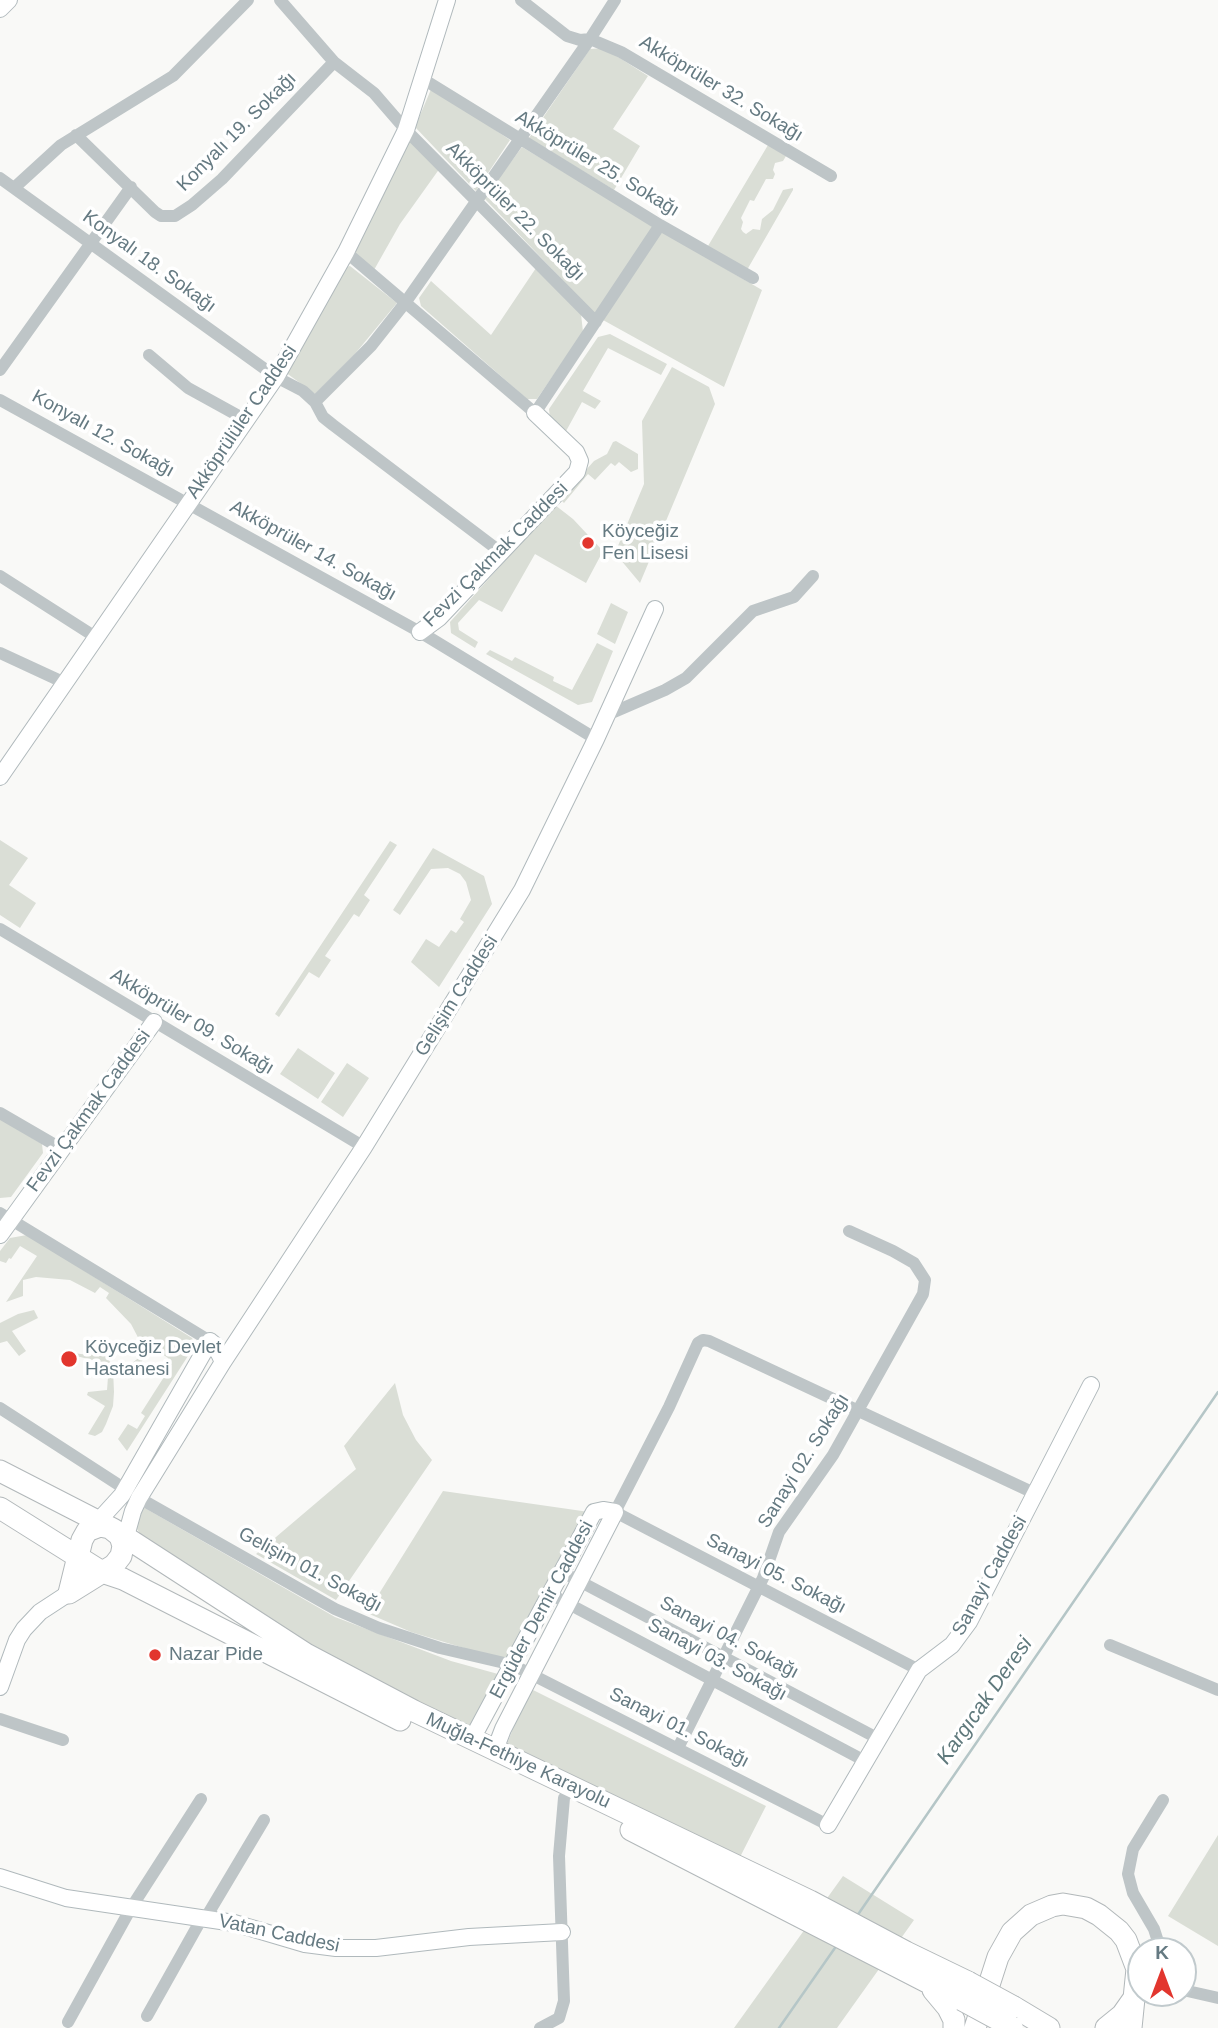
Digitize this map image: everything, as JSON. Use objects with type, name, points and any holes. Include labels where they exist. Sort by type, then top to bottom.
[{"type":"highway","name":"Muğla-Fethiye Karayolu","points":[[0,1471],[101,1547],[123,1579],[419,1730],[805,1909]]},
{"type":"highway","name":"Muğla-Fethiye Karayolu","points":[[0,1508],[101,1547],[805,1909],[910,1967],[965,1991],[1013,2021],[1048,2026]]},
{"type":"highway","points":[[69,1593],[101,1547]]},
{"type":"highway","points":[[975,2028],[1005,1943],[1020,1923],[1031,1915],[1052,1906],[1074,1905],[1086,1908],[1110,1922],[1127,1942]]},
{"type":"highway","name":"Muğla-Fethiye Karayolu","points":[[910,1967],[965,1991]]},
{"type":"highway","points":[[910,1967],[948,2008],[954,2020],[954,2028]]},
{"type":"highway","points":[[1106,2028],[1122,2015],[1127,2006]]},
{"type":"highway","points":[[1131,2028],[1134,2007]]},
{"type":"street","points":[[0,9],[9,0]]},
{"type":"street","points":[[14,188],[54,151],[76,135],[163,84],[248,0]]},
{"type":"street","name":"Akköprüler 22. Sokağı","points":[[281,0],[334,62],[374,93],[406,130],[596,321]]},
{"type":"street","name":"Akköprülüler Caddesi","points":[[3,768],[65,684],[276,377],[346,252],[406,130],[447,0]]},
{"type":"street","name":"Akköprüler 32. Sokağı","points":[[521,0],[567,36],[580,40],[590,39],[621,52],[831,176]]},
{"type":"street","points":[[315,402],[371,346],[405,303],[615,0]]},
{"type":"street","name":"Konyalı 19. Sokağı","points":[[131,187],[162,216],[175,216],[183,212],[222,179],[334,62]]},
{"type":"street","name":"Akköprüler 25. Sokağı","points":[[423,79],[660,225],[752,278]]},
{"type":"street","points":[[0,370],[131,187],[76,135]]},
{"type":"street","name":"Konyalı 18. Sokağı","points":[[0,178],[276,377],[303,391],[315,402],[323,417],[502,552]]},
{"type":"street","points":[[346,252],[535,414],[660,225]]},
{"type":"street","points":[[149,355],[188,388],[246,420]]},
{"type":"street","name":"Konyalı 12. Sokağı","points":[[0,400],[188,503]]},
{"type":"street","name":"Fevzi Çakmak Caddesi","points":[[419,632],[439,618],[577,472],[579,457],[576,452],[535,414]]},
{"type":"street","name":"Akköprüler 14. Sokağı","points":[[188,503],[419,632],[596,739]]},
{"type":"street","points":[[0,576],[97,638]]},
{"type":"street","points":[[607,715],[686,678],[753,611],[794,597],[813,576]]},
{"type":"street","name":"Gelişim Caddesi","points":[[101,1547],[116,1503],[132,1494],[223,1362],[364,1147],[522,890],[596,739],[655,609]]},
{"type":"street","points":[[0,653],[65,684]]},
{"type":"street","name":"Akköprüler 09. Sokağı","points":[[0,929],[364,1147]]},
{"type":"street","name":"Fevzi Çakmak Caddesi","points":[[0,1235],[6,1216],[62,1149],[154,1022]]},
{"type":"street","points":[[0,1113],[62,1149]]},
{"type":"street","points":[[6,1216],[210,1341],[215,1345],[223,1362]]},
{"type":"street","name":"Sanayi 02. Sokağı","points":[[678,1748],[759,1587],[779,1532],[821,1473],[923,1294],[925,1280],[921,1271],[905,1256],[849,1231]]},
{"type":"street","points":[[615,1512],[669,1407],[692,1352],[703,1340],[1034,1493]]},
{"type":"street","name":"Gelişim Caddesi","points":[[101,1547],[132,1511],[132,1494],[210,1341]]},
{"type":"street","name":"Sanayi Caddesi","points":[[828,1825],[919,1670],[952,1645],[979,1604],[1091,1385]]},
{"type":"street","name":"Gelişim 01. Sokağı","points":[[0,1408],[132,1494],[356,1619],[440,1648],[513,1665]]},
{"type":"street","name":"Ergüder Demir Caddesi","points":[[472,1739],[594,1512],[615,1512],[503,1729],[495,1750]]},
{"type":"street","name":"Sanayi 05. Sokağı","points":[[615,1512],[919,1670]]},
{"type":"street","name":"Sanayi 04. Sokağı","points":[[562,1572],[879,1739]]},
{"type":"street","points":[[0,1687],[17,1640],[24,1629],[40,1612],[69,1593]]},
{"type":"street","name":"Sanayi 03. Sokağı","points":[[550,1594],[865,1760]]},
{"type":"street","points":[[1110,1644],[1218,1690]]},
{"type":"street","name":"Sanayi 01. Sokağı","points":[[513,1665],[828,1825]]},
{"type":"street","points":[[0,1719],[63,1740]]},
{"type":"street","points":[[540,2028],[559,2018],[563,2010],[559,1856],[564,1798]]},
{"type":"street","points":[[68,2022],[131,1908],[201,1799]]},
{"type":"street","points":[[1157,1937],[1133,1893],[1128,1874],[1133,1849],[1163,1800]]},
{"type":"street","points":[[147,2016],[264,1820]]},
{"type":"street","name":"Vatan Caddesi","points":[[0,1877],[66,1898],[253,1927],[306,1944],[351,1949],[469,1937],[562,1932]]},
{"type":"street","points":[[1197,1993],[1218,1998]]},
{"type":"shaded area","points":[[604,48],[648,76],[613,129],[640,146],[614,190],[529,138],[590,49]]},
{"type":"shaded area","points":[[432,87],[510,140],[476,191],[415,127]]},
{"type":"shaded area","points":[[409,141],[440,168],[400,224],[374,270],[351,252]]},
{"type":"shaded area","points":[[768,145],[786,156],[783,161],[775,163],[773,179],[766,179],[754,201],[750,200],[741,218],[743,232],[746,234],[753,229],[760,230],[762,219],[773,210],[783,190],[793,190],[747,270],[708,246]]},
{"type":"shaded area","points":[[522,147],[654,226],[595,314],[484,198]]},
{"type":"shaded area","points":[[661,231],[762,290],[724,387],[603,320]]},
{"type":"shaded area","points":[[350,266],[397,303],[354,355],[315,394],[285,372],[343,268]]},
{"type":"shaded area","points":[[536,268],[581,314],[583,332],[537,399],[527,399],[421,306],[419,298],[431,281],[491,335]]},
{"type":"shaded area","points":[[610,334],[667,364],[661,375],[608,348],[583,391],[601,401],[595,409],[582,402],[565,433],[550,419],[549,409],[598,337]]},
{"type":"shaded area","points":[[672,367],[709,387],[715,404],[640,583],[615,553],[644,484],[642,421]]},
{"type":"shaded area","points":[[616,441],[638,454],[638,469],[631,472],[619,462],[615,466],[611,463],[595,480],[588,474],[564,503],[560,499],[594,461],[607,454]]},
{"type":"shaded area","points":[[555,505],[573,519],[603,551],[586,583],[535,554],[502,612],[479,600],[458,623],[459,630],[478,642],[475,648],[451,633],[450,622]]},
{"type":"shaded area","points":[[611,603],[628,612],[615,644],[597,634]]},
{"type":"shaded area","points":[[597,643],[613,651],[592,702],[578,705],[486,654],[490,650],[512,661],[515,657],[554,677],[553,681],[572,690]]},
{"type":"shaded area","points":[[0,840],[28,858],[9,885],[36,903],[20,928],[0,915]]},
{"type":"shaded area","points":[[390,841],[397,845],[364,895],[370,900],[359,917],[354,914],[325,956],[331,960],[319,978],[309,972],[279,1017],[275,1014]]},
{"type":"shaded area","points":[[433,848],[484,876],[492,904],[439,987],[411,962],[426,939],[439,947],[451,930],[456,933],[464,922],[460,919],[471,900],[466,882],[460,874],[448,868],[431,869],[400,915],[393,910]]},
{"type":"shaded area","points":[[298,1048],[335,1073],[318,1099],[280,1074]]},
{"type":"shaded area","points":[[347,1063],[369,1078],[343,1117],[321,1102]]},
{"type":"shaded area","points":[[0,1119],[42,1144],[43,1153],[11,1197],[0,1198]]},
{"type":"shaded area","points":[[27,1235],[192,1338],[195,1345],[127,1451],[118,1439],[128,1424],[137,1429],[145,1416],[141,1413],[171,1366],[167,1362],[168,1358],[159,1352],[147,1353],[131,1379],[131,1364],[142,1355],[143,1347],[131,1324],[106,1298],[109,1293],[100,1287],[95,1293],[70,1280],[36,1277],[23,1280],[23,1296],[6,1302],[37,1256],[20,1246],[6,1263],[0,1261],[0,1251],[10,1238]]},
{"type":"shaded area","points":[[34,1310],[38,1318],[12,1331],[26,1351],[19,1356],[7,1341],[0,1343],[0,1323]]},
{"type":"shaded area","points":[[96,1349],[107,1355],[113,1369],[114,1392],[113,1406],[106,1424],[102,1432],[95,1436],[88,1434],[105,1406],[87,1395],[88,1392],[107,1390],[109,1364],[72,1355],[89,1355]]},
{"type":"shaded area","points":[[395,1383],[403,1415],[416,1440],[432,1460],[336,1600],[256,1554],[356,1469],[344,1446]]},
{"type":"shaded area","points":[[443,1491],[589,1512],[507,1661],[411,1632],[367,1613]]},
{"type":"shaded area","points":[[143,1507],[335,1617],[451,1661],[498,1674],[470,1728],[340,1663],[142,1537],[137,1529]]},
{"type":"shaded area","points":[[529,1688],[766,1806],[738,1861],[505,1749]]},
{"type":"shaded area","points":[[1218,1835],[1218,1946],[1168,1916]]},
{"type":"shaded area","points":[[843,1876],[914,1920],[837,2028],[734,2028]]},
{"type":"waterway","name":"Kargıcak Deresi","points":[[857,1916],[1218,1392]]},
{"type":"waterway","name":"Kargıcak Deresi","points":[[779,2028],[837,1945]]},
{"type":"place","name":"Köyceğiz Fen Lisesi","points":[[588,543]]},
{"type":"place","name":"Köyceğiz Devlet Hastanesi","points":[[69,1359]]},
{"type":"place","name":"Nazar Pide","points":[[155,1655]]}]
